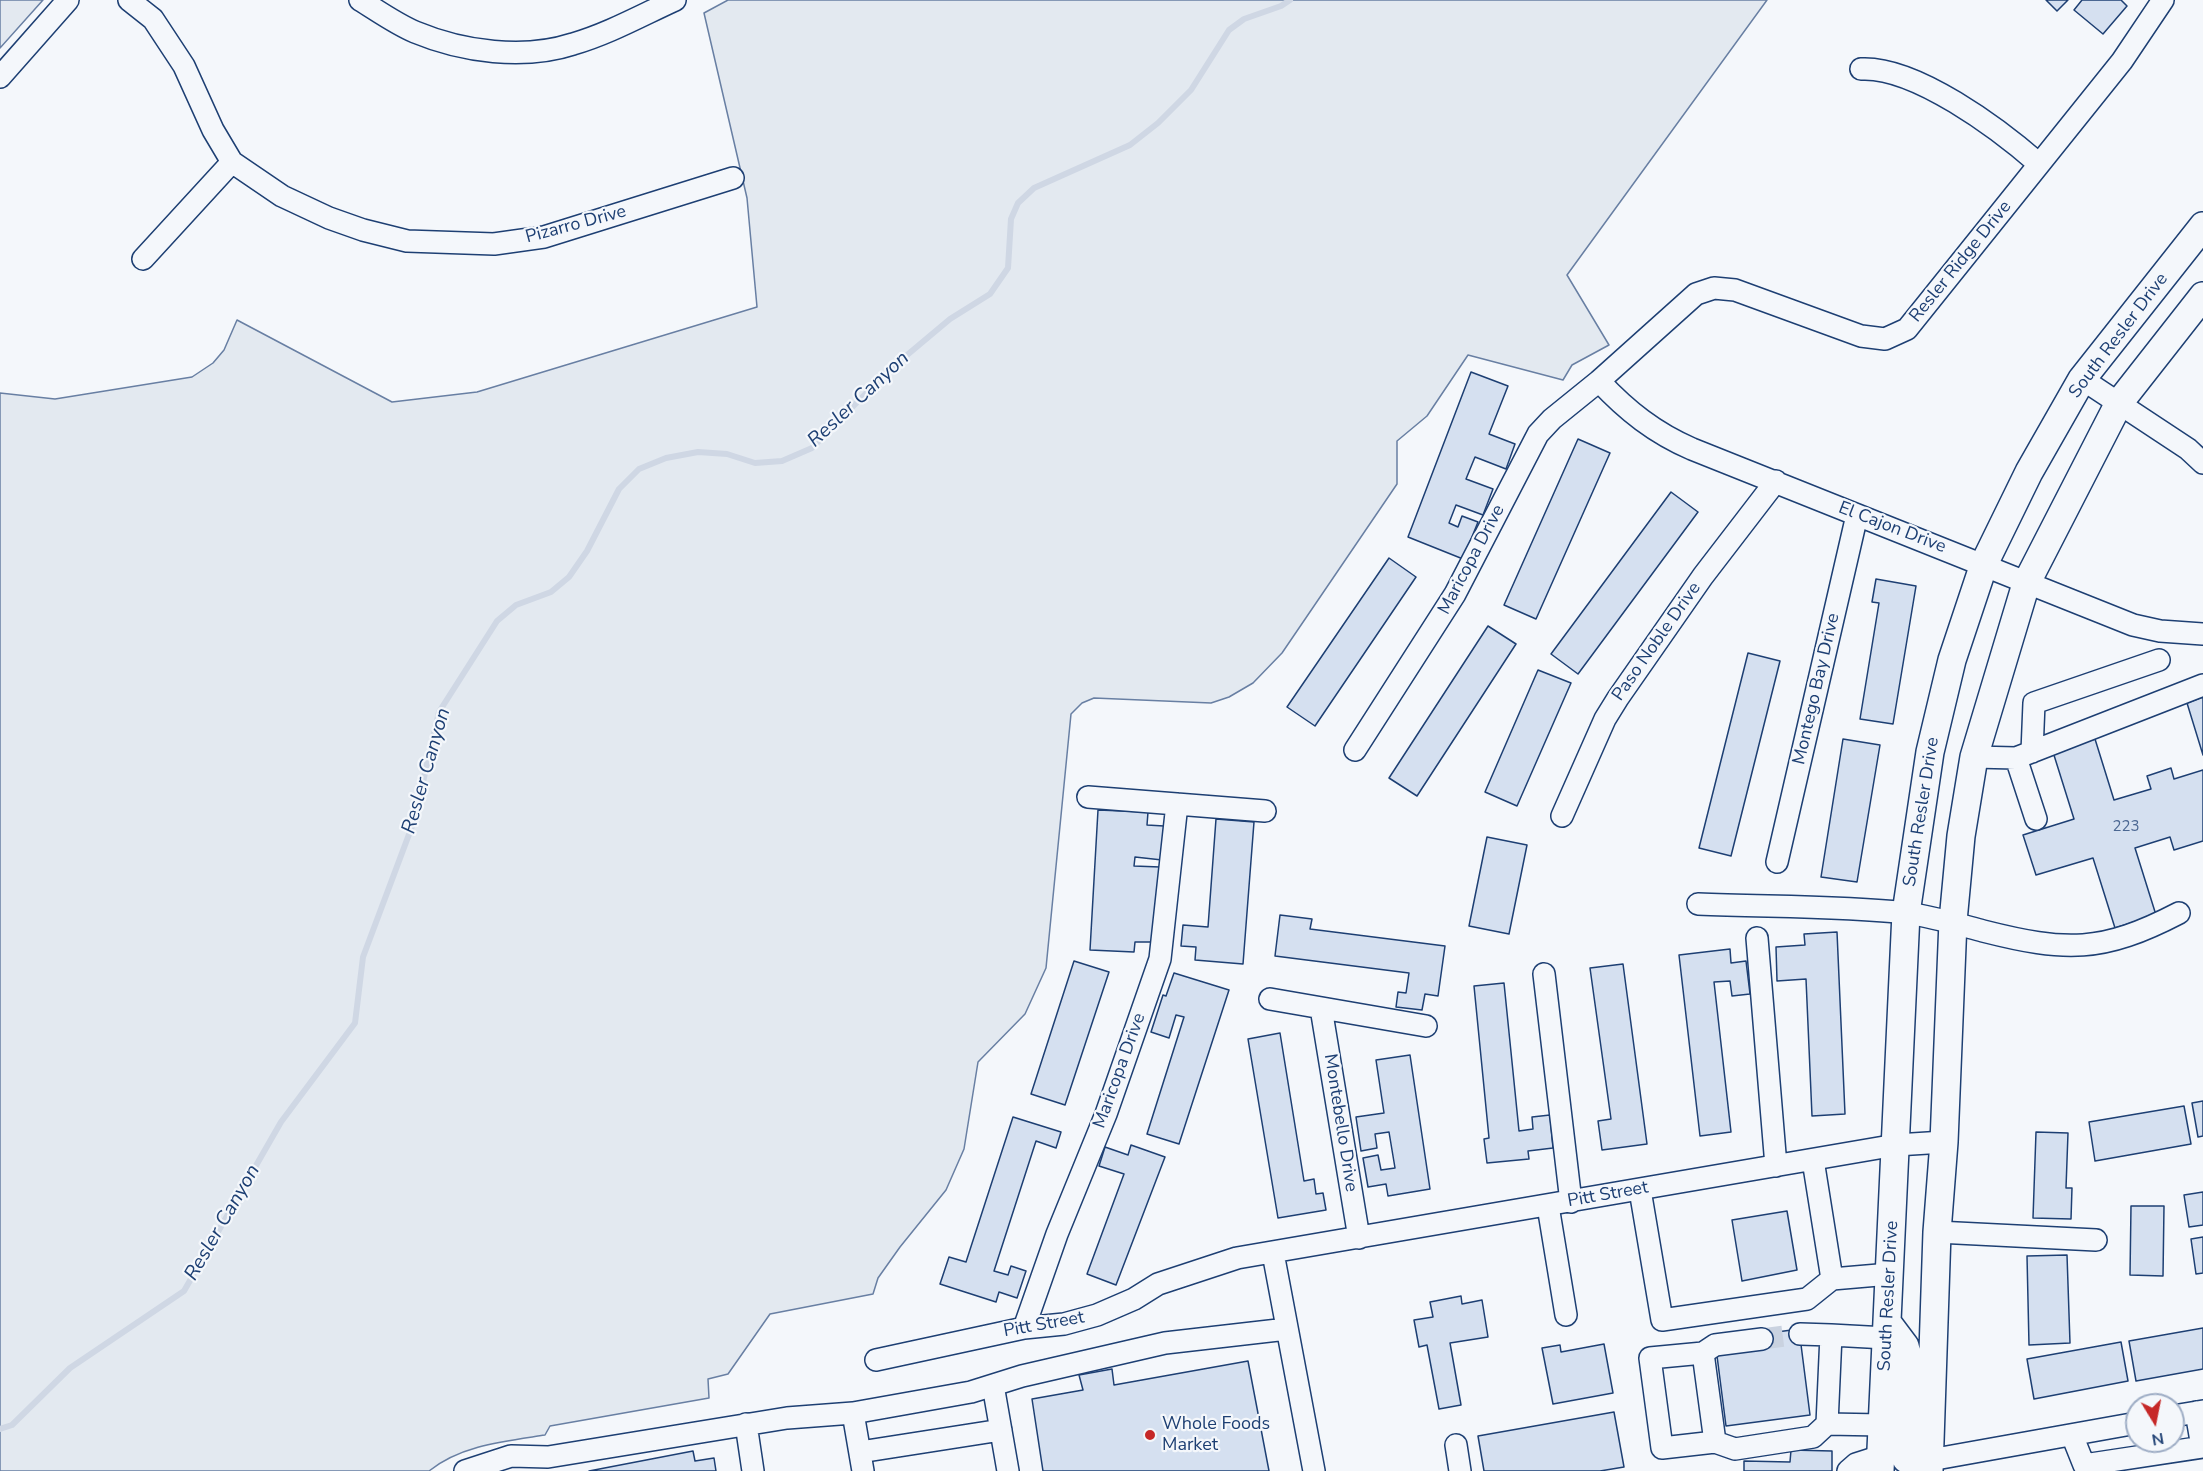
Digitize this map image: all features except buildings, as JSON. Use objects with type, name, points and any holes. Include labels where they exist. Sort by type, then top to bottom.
[{"type":"main road","name":"South Resler Drive","points":[[1880,1464],[1906,913],[1930,752],[1952,660],[1984,564],[2030,472],[2082,379],[2203,226]]},
{"type":"main road","points":[[1887,1330],[1905,1346],[1908,1358],[1906,1459],[1929,1466],[1937,1232],[1944,1142],[1953,921],[1961,836],[1974,757],[2026,584],[2119,403],[2203,296]]},
{"type":"street","points":[[0,77],[68,0]]},
{"type":"street","name":"Pizarro Drive","points":[[129,0],[153,20],[184,66],[213,130],[232,162],[282,196],[329,218],[407,241],[441,244],[494,244],[544,237],[733,178]]},
{"type":"street","points":[[360,0],[413,32],[452,46],[493,51],[534,51],[573,45],[675,0]]},
{"type":"street","name":"Resler Ridge Drive","points":[[1599,381],[1696,294],[1714,288],[1735,290],[1861,336],[1885,339],[1907,329],[2122,62],[2163,0]]},
{"type":"street","points":[[1861,69],[1874,69],[1898,75],[1970,110],[2007,135],[2038,164]]},
{"type":"street","points":[[144,259],[232,162]]},
{"type":"street","points":[[2082,379],[2188,449],[2203,463]]},
{"type":"street","name":"El Cajon Drive","points":[[1599,381],[1638,419],[1671,440],[2133,625],[2160,631],[2203,634]]},
{"type":"street","name":"Maricopa Drive","points":[[1355,750],[1455,594],[1538,434],[1552,419],[1599,381]]},
{"type":"street","name":"Paso Noble Drive","points":[[1562,816],[1605,719],[1617,698],[1703,576],[1776,481]]},
{"type":"street","name":"Montego Bay Drive","points":[[1777,862],[1857,515]]},
{"type":"street","points":[[2036,819],[2024,755],[2034,703],[2159,660]]},
{"type":"street","points":[[1974,757],[2024,755],[2203,685]]},
{"type":"street","points":[[1088,797],[1265,811]]},
{"type":"street","name":"Maricopa Drive","points":[[1024,1328],[1057,1234],[1106,1114],[1160,959],[1177,804]]},
{"type":"street","points":[[1698,904],[1906,913],[1953,921],[1981,931],[2044,944],[2080,947],[2139,934],[2180,913]]},
{"type":"street","points":[[1757,938],[1776,1166]]},
{"type":"street","points":[[1544,974],[1572,1202]]},
{"type":"street","points":[[1270,999],[1426,1026]]},
{"type":"street","name":"Montebello Drive","points":[[1321,1008],[1359,1238]]},
{"type":"street","name":"Pitt Street","points":[[876,1360],[1024,1328],[1064,1324],[1097,1315],[1134,1299],[1158,1284],[1237,1258],[1572,1202],[1896,1144],[1944,1142]]},
{"type":"street","points":[[1813,1160],[1832,1279]]},
{"type":"street","points":[[1640,1190],[1662,1320],[1807,1299],[1832,1279],[1890,1274]]},
{"type":"street","points":[[1548,1206],[1566,1315]]},
{"type":"street","points":[[1937,1232],[2096,1240]]},
{"type":"street","points":[[1273,1253],[1314,1471]]},
{"type":"street","points":[[465,1471],[510,1456],[548,1457],[787,1418],[853,1413],[971,1392],[1165,1343],[1287,1329]]},
{"type":"street","points":[[1800,1334],[1831,1335],[1887,1330]]},
{"type":"street","points":[[1827,1424],[1831,1335]]},
{"type":"street","points":[[1762,1339],[1715,1345],[1703,1353],[1650,1358],[1662,1448],[1715,1442],[1736,1449],[1813,1437],[1827,1424],[1882,1425]]},
{"type":"street","points":[[1703,1353],[1715,1442]]},
{"type":"street","points":[[993,1385],[1008,1471]]},
{"type":"street","points":[[2072,1434],[2084,1468],[2203,1447],[2199,1412]]},
{"type":"street","points":[[853,1413],[861,1462],[1001,1430]]},
{"type":"street","points":[[746,1424],[753,1471]]},
{"type":"street","points":[[1929,1466],[2072,1434],[2125,1425]]},
{"type":"street","points":[[1456,1445],[1460,1471]]},
{"type":"street","points":[[1848,1471],[1857,1464],[1880,1464]]},
{"type":"shaded area","points":[[0,0],[43,0],[0,48]]},
{"type":"shaded area","points":[[728,0],[1767,0],[1567,275],[1609,345],[1572,365],[1563,380],[1468,355],[1427,416],[1397,441],[1397,484],[1282,653],[1253,683],[1229,697],[1211,703],[1094,698],[1082,703],[1071,714],[1046,968],[1025,1014],[978,1062],[964,1149],[946,1190],[878,1278],[873,1294],[770,1314],[728,1374],[708,1379],[709,1398],[550,1426],[545,1435],[500,1442],[469,1450],[455,1455],[429,1471],[0,1471],[0,393],[55,399],[192,377],[213,363],[224,350],[237,320],[392,402],[477,392],[757,307],[747,198],[704,13]]},
{"type":"waterway","name":"Resler Canyon","points":[[0,1429],[12,1425],[70,1368],[184,1291],[281,1122],[355,1023],[363,957],[414,821],[439,712],[497,621],[516,605],[551,592],[569,577],[587,551],[619,489],[639,469],[666,458],[698,452],[727,454],[755,463],[782,461],[812,448],[888,371],[950,319],[990,294],[1008,268],[1011,219],[1018,203],[1034,188],[1130,145],[1158,123],[1191,90],[1229,30],[1244,19],[1281,6],[1290,0]]},
{"type":"tunnel","points":[[1762,1339],[1800,1334]]},
{"type":"place","name":"Whole Foods Market","points":[[1150,1435]]}]
